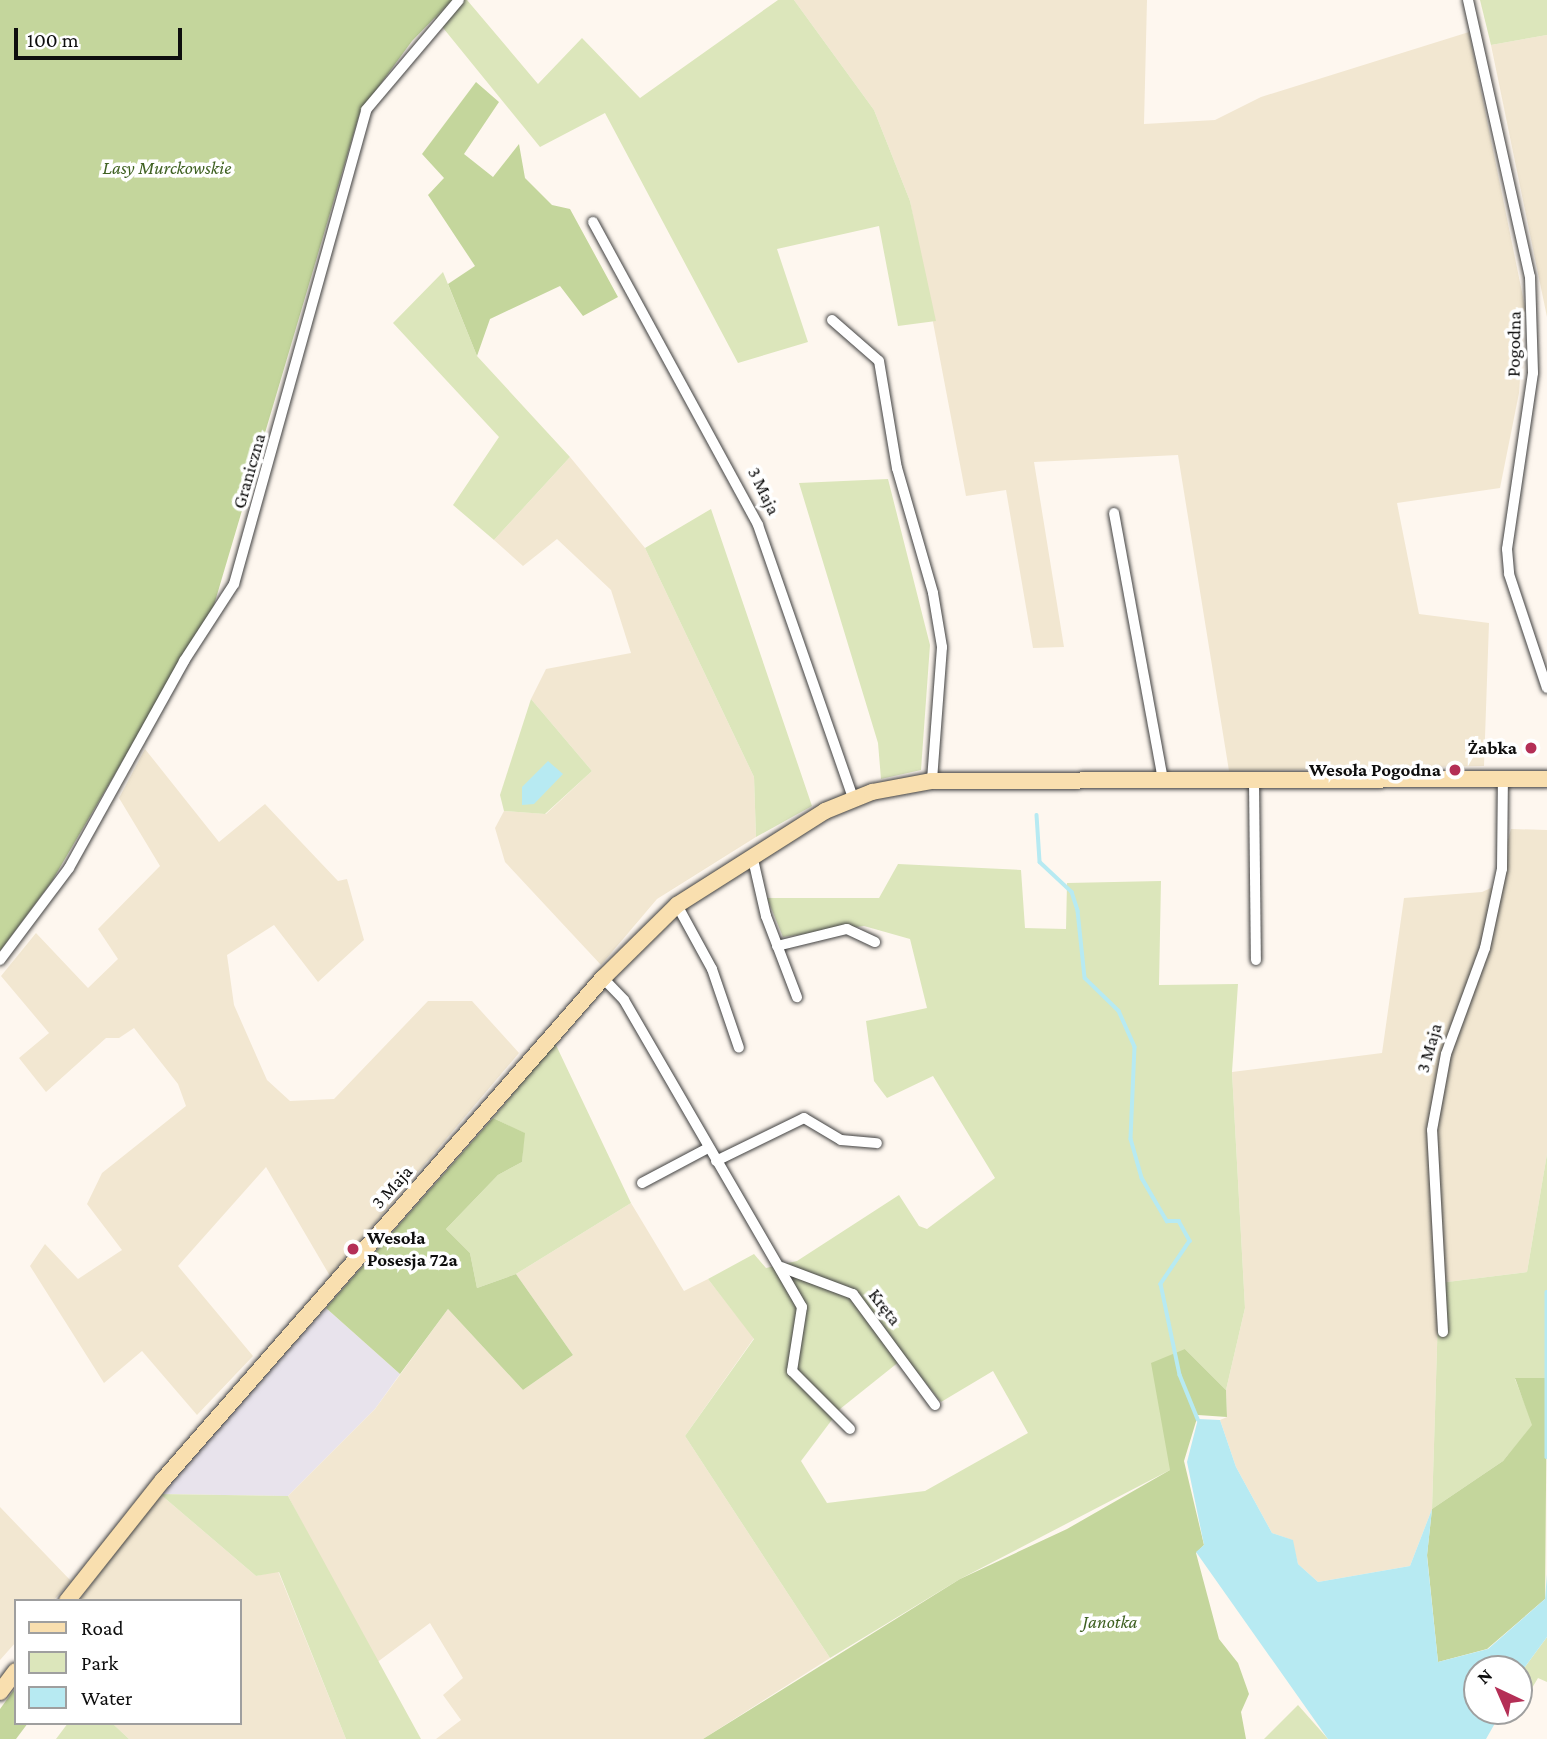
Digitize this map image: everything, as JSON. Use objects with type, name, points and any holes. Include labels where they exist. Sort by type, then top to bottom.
[{"type":"street","name":"Graniczna","points":[[0,960],[21,936],[69,868],[184,660],[234,584],[366,110],[459,0]]},
{"type":"street","name":"Pogodna","points":[[1468,0],[1530,277],[1533,373],[1507,549],[1508,574],[1547,688]]},
{"type":"street","name":"3 Maja","points":[[593,222],[758,525],[853,798]]},
{"type":"street","points":[[832,320],[879,360],[897,468],[933,593],[942,648],[932,781]]},
{"type":"street","points":[[1114,513],[1164,780]]},
{"type":"street","name":"3 Maja","points":[[1443,1332],[1432,1130],[1446,1054],[1485,948],[1502,869],[1503,779]]},
{"type":"street","name":"3 Maja","points":[[69,1599],[163,1480],[603,978],[677,905],[752,855],[853,798],[932,781],[1547,779]]},
{"type":"street","points":[[1254,780],[1256,960]]},
{"type":"street","points":[[752,855],[777,946],[797,997]]},
{"type":"street","points":[[677,905],[712,969],[740,1048]]},
{"type":"street","points":[[777,946],[847,929],[875,943]]},
{"type":"street","points":[[603,978],[624,1000],[708,1148],[781,1266],[803,1316],[790,1355],[792,1371],[850,1429]]},
{"type":"street","points":[[716,1161],[804,1118],[841,1140],[877,1143]]},
{"type":"street","points":[[642,1183],[708,1148]]},
{"type":"street","name":"Kręta","points":[[781,1266],[853,1294],[935,1405]]},
{"type":"street","points":[[0,1692],[14,1674]]},
{"type":"shaded area","points":[[794,0],[1147,0],[1144,124],[1215,120],[1261,97],[1469,32],[1525,307],[1519,393],[1500,488],[1397,503],[1419,614],[1489,623],[1484,766],[1229,771],[1178,455],[1034,462],[1064,647],[1033,648],[1006,490],[966,496],[910,201],[874,110]]},
{"type":"shaded area","points":[[1547,35],[1547,317],[1491,45]]},
{"type":"shaded area","points":[[570,457],[645,548],[754,777],[756,837],[657,899],[601,965],[505,862],[495,828],[504,811],[546,814],[592,771],[531,699],[546,669],[631,653],[611,590],[557,539],[523,566],[494,540]]},
{"type":"shaded area","points":[[145,749],[219,842],[265,804],[338,881],[347,879],[364,940],[318,982],[274,925],[227,955],[234,1005],[267,1080],[290,1101],[334,1099],[428,1001],[472,1001],[519,1053],[330,1276],[266,1167],[178,1266],[253,1356],[197,1415],[142,1351],[104,1383],[30,1266],[45,1244],[78,1279],[122,1250],[87,1204],[102,1173],[186,1106],[178,1084],[134,1028],[119,1038],[106,1038],[46,1092],[19,1058],[49,1033],[1,976],[36,933],[88,988],[118,959],[98,929],[160,866],[119,798]]},
{"type":"shaded area","points":[[1511,829],[1547,830],[1547,1154],[1527,1272],[1439,1283],[1432,1509],[1410,1566],[1318,1582],[1298,1564],[1292,1540],[1272,1533],[1236,1467],[1220,1420],[1227,1417],[1226,1390],[1245,1308],[1232,1072],[1382,1053],[1404,898],[1482,892],[1495,886]]},
{"type":"shaded area","points":[[631,1203],[684,1291],[708,1279],[754,1338],[685,1436],[830,1658],[703,1739],[436,1739],[461,1720],[443,1695],[463,1678],[430,1623],[376,1663],[288,1496],[375,1409],[448,1309],[523,1390],[573,1355],[516,1274]]},
{"type":"shaded area","points":[[326,1308],[400,1374],[375,1409],[288,1496],[160,1494]]},
{"type":"shaded area","points":[[160,1494],[256,1576],[278,1571],[346,1739],[129,1739],[114,1725],[242,1725],[242,1599],[81,1599]]},
{"type":"shaded area","points":[[0,1507],[71,1581],[55,1599],[14,1599],[14,1644],[0,1660]]},
{"type":"green space","name":"Lasy Murckowskie","points":[[0,0],[452,0],[412,41],[360,112],[214,605],[52,881],[0,951]]},
{"type":"green space","points":[[452,0],[467,0],[538,84],[582,38],[640,98],[778,0],[794,0],[874,110],[910,201],[936,321],[898,326],[879,226],[777,249],[808,342],[738,363],[605,113],[540,147],[435,18]]},
{"type":"green space","points":[[1480,0],[1547,0],[1547,35],[1491,45]]},
{"type":"green space","points":[[476,82],[499,102],[464,154],[493,177],[519,144],[525,178],[552,205],[570,209],[618,297],[583,316],[560,286],[490,319],[477,356],[448,284],[475,266],[428,195],[444,178],[422,154]]},
{"type":"green space","points":[[443,272],[477,356],[570,457],[494,540],[453,505],[499,437],[393,323]]},
{"type":"green space","points":[[888,479],[930,645],[921,770],[881,779],[878,743],[799,483]]},
{"type":"green space","points":[[711,509],[812,806],[756,837],[754,777],[645,548]]},
{"type":"green space","points":[[531,699],[592,771],[545,814],[504,811],[500,795]]},
{"type":"green space","points":[[898,864],[1021,870],[1025,928],[1066,929],[1067,883],[1161,881],[1159,985],[1238,984],[1232,1072],[1245,1308],[1226,1390],[1185,1349],[1170,1470],[960,1579],[830,1658],[685,1436],[754,1339],[708,1279],[754,1254],[766,1268],[797,1261],[899,1195],[919,1226],[927,1229],[995,1178],[933,1076],[887,1098],[874,1081],[866,1021],[927,1008],[910,939],[864,926],[783,937],[767,898],[879,898]],"holes":[[[905,1357],[941,1402],[993,1371],[1028,1433],[925,1491],[827,1503],[801,1461],[840,1409]]]},
{"type":"green space","points":[[555,1043],[631,1203],[516,1274],[477,1288],[470,1253],[446,1229],[498,1175],[522,1162],[524,1133],[493,1118]]},
{"type":"green space","points":[[493,1118],[525,1133],[522,1162],[498,1175],[446,1229],[470,1253],[477,1288],[516,1274],[573,1355],[523,1390],[448,1309],[400,1374],[326,1308]]},
{"type":"green space","points":[[1547,1154],[1547,1378],[1515,1379],[1533,1425],[1503,1461],[1432,1509],[1439,1283],[1527,1272]]},
{"type":"green space","name":"Janotka","points":[[1185,1349],[1226,1390],[1227,1417],[1198,1415],[1184,1461],[1204,1545],[1196,1553],[1219,1639],[1238,1663],[1249,1694],[1241,1712],[1246,1739],[703,1739],[960,1579],[1067,1529],[1170,1470],[1151,1363]]},
{"type":"green space","points":[[1515,1378],[1547,1378],[1545,1599],[1487,1649],[1438,1662],[1427,1555],[1432,1509],[1503,1461],[1532,1425]]},
{"type":"green space","points":[[160,1494],[288,1496],[421,1739],[346,1739],[279,1572],[256,1576]]},
{"type":"green space","points":[[1547,1637],[1547,1682],[1538,1678],[1533,1686],[1533,1656]]},
{"type":"green space","points":[[14,1690],[14,1725],[26,1725],[16,1739],[0,1739],[0,1709]]},
{"type":"green space","points":[[1298,1705],[1328,1739],[1264,1739]]},
{"type":"green space","points":[[66,1725],[114,1725],[129,1739],[56,1739]]},
{"type":"water","points":[[548,761],[563,774],[534,804],[522,805],[522,787]]},
{"type":"water","points":[[1198,1419],[1220,1420],[1236,1467],[1272,1533],[1293,1540],[1298,1564],[1318,1582],[1410,1566],[1432,1509],[1427,1556],[1438,1662],[1463,1656],[1463,1725],[1494,1725],[1486,1739],[1328,1739],[1196,1552],[1204,1545],[1187,1462]]},
{"type":"water","points":[[1547,1574],[1547,1637],[1533,1656],[1465,1655],[1488,1649],[1545,1599]]},
{"type":"waterway","points":[[1037,815],[1040,862],[1072,892],[1078,911],[1085,978],[1119,1011],[1135,1047],[1131,1139],[1142,1178],[1167,1221],[1179,1221],[1190,1241],[1161,1284],[1180,1375],[1198,1419]]},
{"type":"waterway","points":[[1547,1292],[1547,1457]]},
{"type":"place","name":"Żabka","points":[[1531,748]]},
{"type":"place","name":"Wesoła Pogodna","points":[[1455,770]]},
{"type":"place","name":"Wesoła Posesja 72a","points":[[353,1249]]}]
